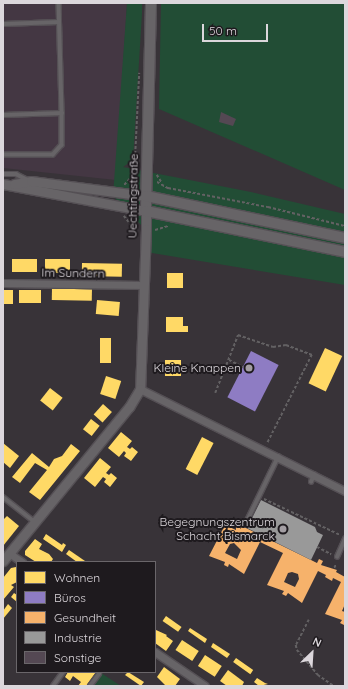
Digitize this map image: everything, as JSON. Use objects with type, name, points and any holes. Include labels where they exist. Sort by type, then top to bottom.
[{"type":"main road","name":"Uechtingstraße","points":[[146,211],[151,3]]},
{"type":"main road","points":[[146,196],[345,238]]},
{"type":"main road","points":[[146,211],[345,252]]},
{"type":"street","points":[[13,185],[31,181],[146,196]]},
{"type":"street","points":[[3,184],[13,185],[32,191],[146,211]]},
{"type":"street","name":"Uechtingstraße","points":[[3,562],[129,407],[140,389],[146,211]]},
{"type":"street","name":"Im Sundern","points":[[3,283],[143,285]]},
{"type":"street","points":[[140,389],[278,457],[312,478],[345,491]]},
{"type":"street","points":[[9,554],[20,561]]},
{"type":"street","points":[[156,653],[205,686]]},
{"type":"lane","points":[[3,155],[53,155],[62,145],[59,3]]},
{"type":"lane","points":[[3,24],[59,22]]},
{"type":"lane","points":[[3,115],[62,113]]},
{"type":"lane","points":[[3,174],[16,174],[31,181]]},
{"type":"lane","points":[[245,525],[278,457]]},
{"type":"lane","points":[[3,497],[35,522]]},
{"type":"lane","points":[[336,557],[345,539]]},
{"type":"lane","points":[[53,686],[62,673]]},
{"type":"lane","points":[[90,686],[98,674]]},
{"type":"path","points":[[124,189],[124,183],[134,174],[140,68]]},
{"type":"path","points":[[134,174],[138,176]]},
{"type":"path","points":[[156,182],[168,188],[268,207],[345,226]]},
{"type":"path","points":[[123,211],[132,226],[138,227]]},
{"type":"path","points":[[154,230],[159,231],[168,226],[168,221]]},
{"type":"path","points":[[215,393],[238,335],[273,347],[286,345],[312,355],[264,450]]},
{"type":"path","points":[[228,360],[243,367]]},
{"type":"path","points":[[258,496],[345,539]]},
{"type":"path","points":[[317,547],[336,557]]},
{"type":"path","points":[[309,620],[296,645],[297,650],[318,676],[334,686]]},
{"type":"shaded area","points":[[3,3],[127,3],[116,180],[3,168]]},
{"type":"green space","points":[[127,3],[142,3],[142,13],[133,160],[123,167],[251,192],[345,214],[345,285],[146,252],[144,228],[113,196]]},
{"type":"green space","points":[[161,3],[345,3],[345,190],[159,109]]},
{"type":"green space","points":[[101,673],[121,686],[92,686]]},
{"type":"building: Wohnen","points":[[12,259],[37,259],[37,272],[12,272]]},
{"type":"building: Wohnen","points":[[45,259],[70,259],[70,273],[45,273]]},
{"type":"building: Wohnen","points":[[82,263],[122,264],[122,277],[82,276]]},
{"type":"building: Wohnen","points":[[167,273],[183,273],[183,288],[167,288]]},
{"type":"building: Wohnen","points":[[52,287],[92,288],[92,301],[52,300]]},
{"type":"building: Wohnen","points":[[3,290],[13,290],[13,304],[3,304]]},
{"type":"building: Wohnen","points":[[19,290],[41,290],[41,303],[19,303]]},
{"type":"building: Wohnen","points":[[97,300],[120,302],[119,316],[96,314]]},
{"type":"building: Wohnen","points":[[166,317],[183,317],[183,326],[188,326],[188,332],[166,332]]},
{"type":"building: Wohnen","points":[[100,338],[111,338],[111,363],[100,363]]},
{"type":"building: Wohnen","points":[[325,348],[342,356],[326,391],[309,383]]},
{"type":"building: Wohnen","points":[[165,360],[181,360],[181,376],[165,376]]},
{"type":"building: Wohnen","points":[[106,376],[121,381],[115,399],[100,394]]},
{"type":"building: Wohnen","points":[[50,388],[63,398],[53,410],[40,401]]},
{"type":"building: Wohnen","points":[[103,404],[112,412],[103,422],[94,414]]},
{"type":"building: Wohnen","points":[[91,419],[100,426],[92,436],[83,429]]},
{"type":"building: Wohnen","points":[[121,432],[132,441],[127,447],[130,449],[132,447],[138,452],[131,461],[124,456],[126,453],[124,451],[119,457],[108,448]]},
{"type":"building: Wohnen","points":[[202,437],[214,443],[197,475],[186,469]]},
{"type":"building: Wohnen","points":[[3,443],[19,456],[10,468],[3,462]]},
{"type":"building: Wohnen","points":[[71,444],[80,451],[40,500],[29,492],[47,470],[35,463],[20,483],[12,477],[32,453],[49,467],[54,459],[62,456]]},
{"type":"building: Wohnen","points":[[100,458],[111,467],[106,473],[109,475],[111,473],[117,478],[110,487],[104,482],[106,479],[103,477],[95,487],[84,478]]},
{"type":"building: Wohnen","points":[[7,516],[19,526],[3,546],[3,520]]},
{"type":"building: Wohnen","points":[[46,534],[62,545],[63,543],[66,545],[62,552],[43,539]]},
{"type":"building: Wohnen","points":[[35,539],[42,544],[39,549],[49,554],[53,559],[52,561],[34,561],[25,555],[25,551]]},
{"type":"building: Wohnen","points":[[69,550],[85,561],[76,561],[66,554]]},
{"type":"building: Wohnen","points":[[16,567],[16,582],[11,585],[14,587],[3,600],[3,578],[11,568]]},
{"type":"building: Wohnen","points":[[14,593],[16,594],[16,601],[11,597]]},
{"type":"building: Wohnen","points":[[8,604],[12,608],[3,619],[3,611]]},
{"type":"building: Wohnen","points":[[166,616],[182,627],[178,632],[163,621]]},
{"type":"building: Wohnen","points":[[190,628],[207,639],[205,643],[188,631]]},
{"type":"building: Wohnen","points":[[156,630],[167,635],[166,636],[173,641],[166,651],[156,644]]},
{"type":"building: Wohnen","points":[[182,640],[199,651],[192,661],[175,650]]},
{"type":"building: Wohnen","points":[[213,643],[230,654],[227,658],[211,647]]},
{"type":"building: Wohnen","points":[[205,655],[222,666],[215,677],[198,666]]},
{"type":"building: Wohnen","points":[[236,658],[253,670],[250,674],[233,662]]},
{"type":"building: Wohnen","points":[[164,667],[180,679],[175,686],[166,686],[157,677]]},
{"type":"building: Wohnen","points":[[228,670],[244,682],[242,686],[227,686],[220,681]]},
{"type":"building: Wohnen","points":[[67,673],[95,673],[86,686],[78,686],[81,682],[73,676],[70,681],[65,677]]},
{"type":"building: Wohnen","points":[[130,673],[144,682],[141,686],[125,675]]},
{"type":"building: Wohnen","points":[[257,678],[268,684],[259,686],[254,682]]},
{"type":"building: Büros","points":[[251,351],[279,365],[255,411],[227,397]]},
{"type":"building: Gesundheit","points":[[240,522],[242,526],[317,563],[319,559],[323,561],[321,565],[337,570],[336,572],[345,577],[345,604],[342,611],[345,612],[344,625],[340,623],[342,620],[325,614],[341,582],[333,578],[332,581],[325,577],[326,575],[318,571],[302,603],[288,593],[286,596],[282,594],[284,591],[267,585],[283,553],[260,542],[244,574],[229,564],[228,567],[224,565],[225,562],[209,556],[225,525],[236,530],[236,523]],"holes":[[[234,543],[241,550],[237,559],[225,553],[230,544]],[[292,572],[298,574],[299,579],[295,587],[284,582],[288,573]]]},
{"type":"building: Industrie","name":"Begegnungszentrum Schacht Bismarck","points":[[261,500],[315,527],[317,532],[323,535],[311,560],[247,528]]},
{"type":"building: Sonstige","points":[[221,112],[236,119],[233,126],[219,122]]},
{"type":"place","name":"Kleine Knappen","points":[[249,368]]},
{"type":"place","name":"Begegnungszentrum Schacht Bismarck","points":[[283,529]]}]
